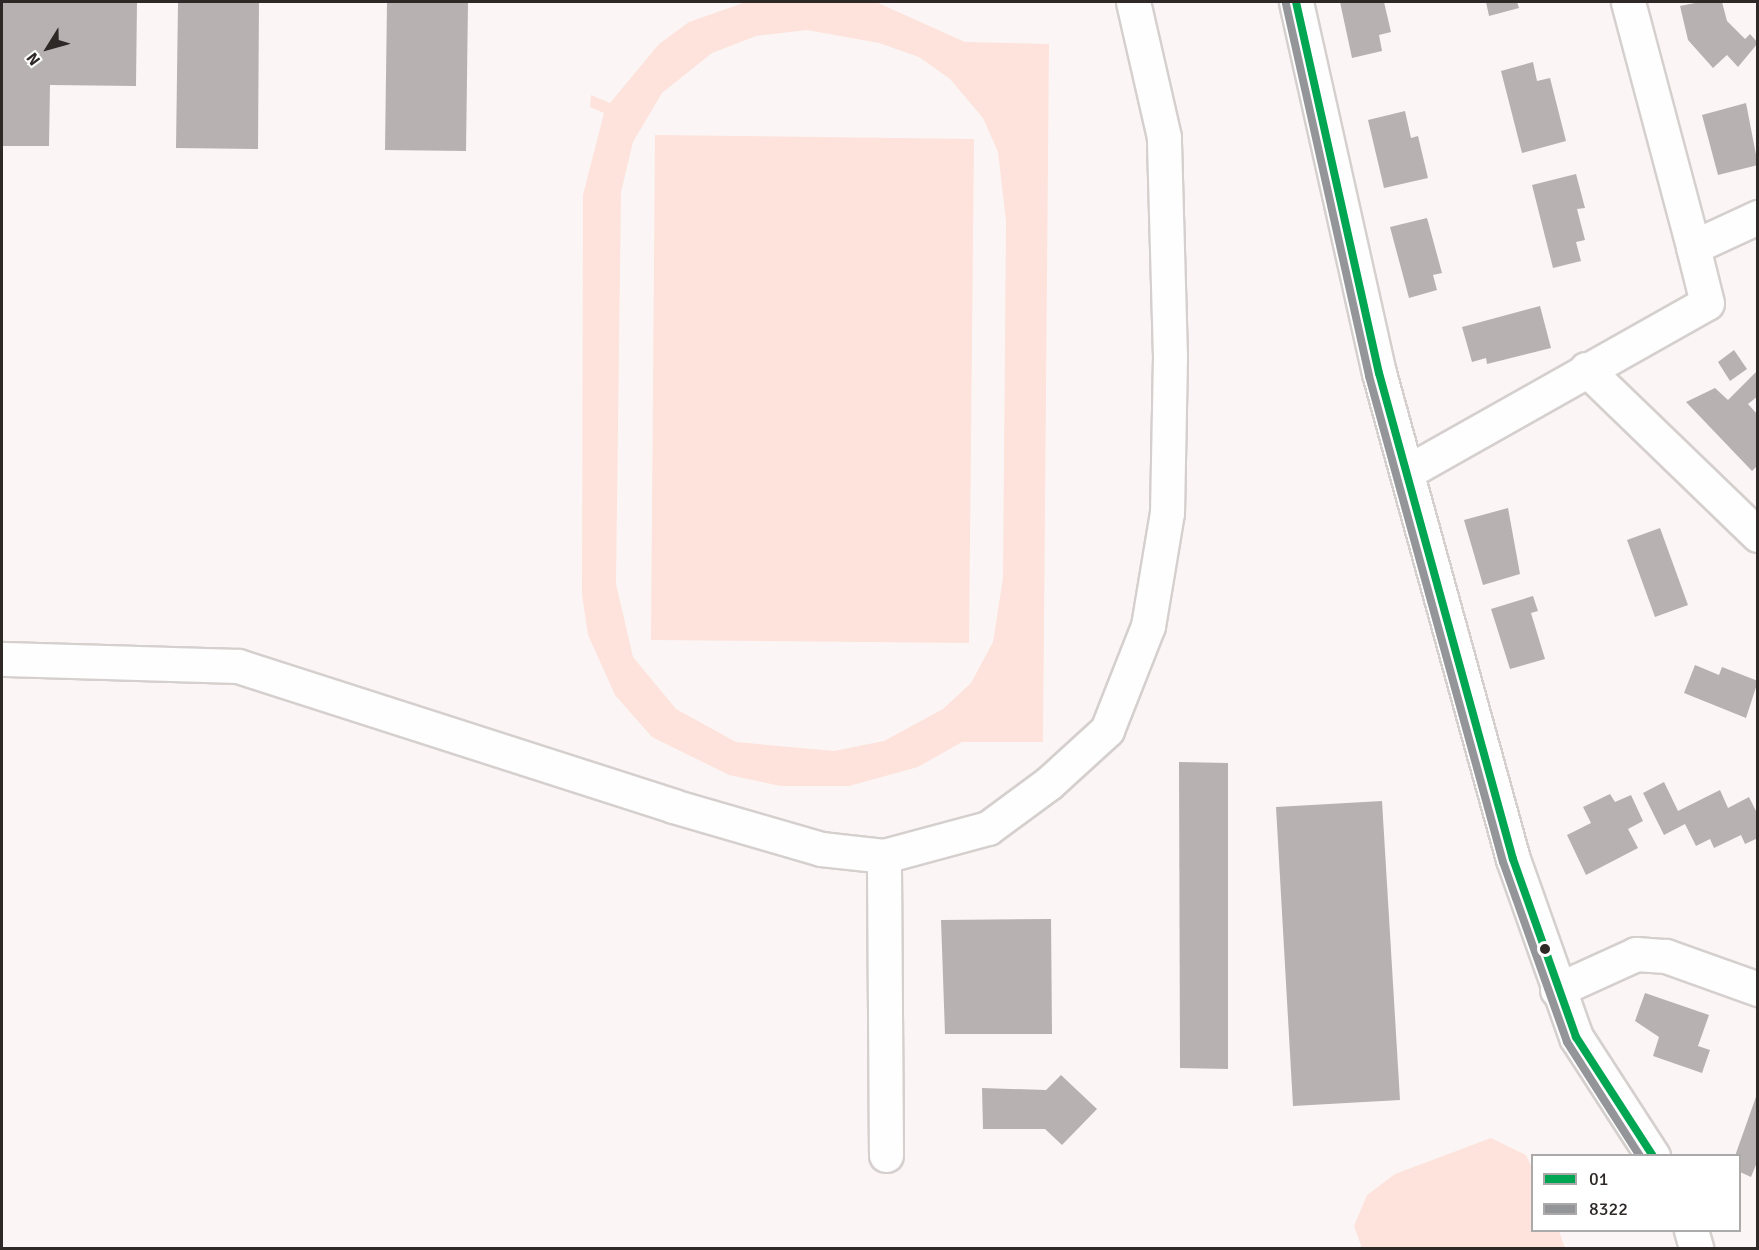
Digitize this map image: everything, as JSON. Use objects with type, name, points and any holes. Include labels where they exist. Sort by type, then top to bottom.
[{"type":"street","points":[[2,659],[238,666],[673,806],[821,849],[884,856],[988,828],[1049,783],[1107,730],[1149,626],[1167,513],[1170,357],[1164,137],[1133,2]]},
{"type":"street","points":[[1296,2],[1379,373],[1513,859],[1557,990],[1576,1037],[1652,1154]]},
{"type":"street","points":[[1407,472],[1586,369],[1707,303],[1628,2]]},
{"type":"street","points":[[1693,247],[1758,217]]},
{"type":"street","points":[[1586,369],[1758,535]]},
{"type":"street","points":[[884,856],[886,1155]]},
{"type":"street","points":[[1557,990],[1636,954],[1666,956],[1758,989]]},
{"type":"street","points":[[1692,1232],[1696,1248]]},
{"type":"shaded area","points":[[746,2],[876,2],[965,42],[1049,44],[1043,742],[962,742],[918,767],[849,786],[780,786],[729,775],[652,737],[615,695],[588,635],[582,595],[583,195],[604,113],[590,107],[591,95],[610,103],[659,44],[689,22]],"holes":[[[807,30],[879,43],[919,57],[950,79],[983,118],[998,152],[1006,221],[1003,578],[993,642],[971,683],[943,709],[884,741],[834,751],[736,742],[676,709],[633,657],[616,584],[621,192],[633,142],[662,93],[712,53],[756,36]]]},
{"type":"shaded area","points":[[655,135],[974,139],[969,643],[651,640]]},
{"type":"shaded area","points":[[1491,1138],[1526,1155],[1531,1166],[1531,1232],[1559,1232],[1565,1248],[1362,1248],[1354,1226],[1367,1195],[1395,1174]]},
{"type":"building","points":[[2,2],[137,2],[136,86],[50,85],[49,146],[2,146]]},
{"type":"building","points":[[178,2],[259,2],[258,149],[176,148]]},
{"type":"building","points":[[387,2],[468,2],[466,151],[385,150]]},
{"type":"building","points":[[1340,2],[1384,2],[1391,32],[1379,35],[1382,51],[1352,58]]},
{"type":"building","points":[[1486,2],[1517,2],[1519,8],[1489,16]]},
{"type":"building","points":[[1700,2],[1722,2],[1727,21],[1745,39],[1750,34],[1758,43],[1738,67],[1727,55],[1713,68],[1688,40],[1680,6]]},
{"type":"building","points":[[1533,62],[1537,81],[1550,78],[1566,141],[1522,153],[1501,71]]},
{"type":"building","points":[[1746,103],[1758,165],[1718,175],[1702,115]]},
{"type":"building","points":[[1405,111],[1411,138],[1418,136],[1428,178],[1384,188],[1368,120]]},
{"type":"building","points":[[1576,174],[1585,208],[1577,209],[1585,240],[1576,242],[1581,261],[1553,268],[1532,185]]},
{"type":"building","points":[[1427,218],[1442,273],[1433,275],[1437,290],[1409,298],[1390,227]]},
{"type":"building","points":[[1540,306],[1551,348],[1487,364],[1486,358],[1472,362],[1462,327]]},
{"type":"building","points":[[1734,350],[1747,369],[1730,381],[1718,362]]},
{"type":"building","points":[[1758,370],[1758,396],[1748,404],[1758,415],[1758,465],[1752,471],[1686,402],[1715,388],[1728,400]]},
{"type":"building","points":[[1508,508],[1520,574],[1483,585],[1464,520]]},
{"type":"building","points":[[1660,528],[1688,605],[1655,617],[1627,540]]},
{"type":"building","points":[[1533,596],[1538,611],[1531,613],[1545,659],[1510,669],[1491,609]]},
{"type":"building","points":[[1695,665],[1719,675],[1722,667],[1758,681],[1746,718],[1684,693]]},
{"type":"building","points":[[1179,762],[1228,763],[1228,1069],[1180,1068]]},
{"type":"building","points":[[1664,782],[1678,811],[1720,790],[1728,808],[1749,797],[1758,815],[1758,838],[1745,844],[1741,835],[1714,848],[1710,839],[1696,846],[1685,824],[1664,835],[1643,793]]},
{"type":"building","points":[[1610,794],[1615,802],[1631,795],[1643,821],[1628,829],[1638,848],[1586,875],[1567,835],[1591,823],[1583,807]]},
{"type":"building","points":[[1382,801],[1400,1100],[1293,1106],[1276,807]]},
{"type":"building","points":[[1051,919],[1052,1034],[945,1034],[941,920]]},
{"type":"building","points":[[1645,993],[1709,1015],[1698,1046],[1710,1050],[1702,1073],[1653,1056],[1659,1037],[1635,1021]]},
{"type":"building","points":[[1061,1075],[1097,1109],[1062,1145],[1045,1129],[983,1129],[982,1088],[1046,1090]]},
{"type":"building","points":[[1757,1094],[1758,1160],[1751,1177],[1741,1172],[1741,1154],[1736,1154]]},
{"type":"transit line","name":"01","points":[[1296,2],[1379,373],[1513,859],[1576,1037],[1652,1154]]},
{"type":"transit line","name":"8322","points":[[1286,4],[1369,376],[1503,862],[1567,1042],[1639,1154]]}]
